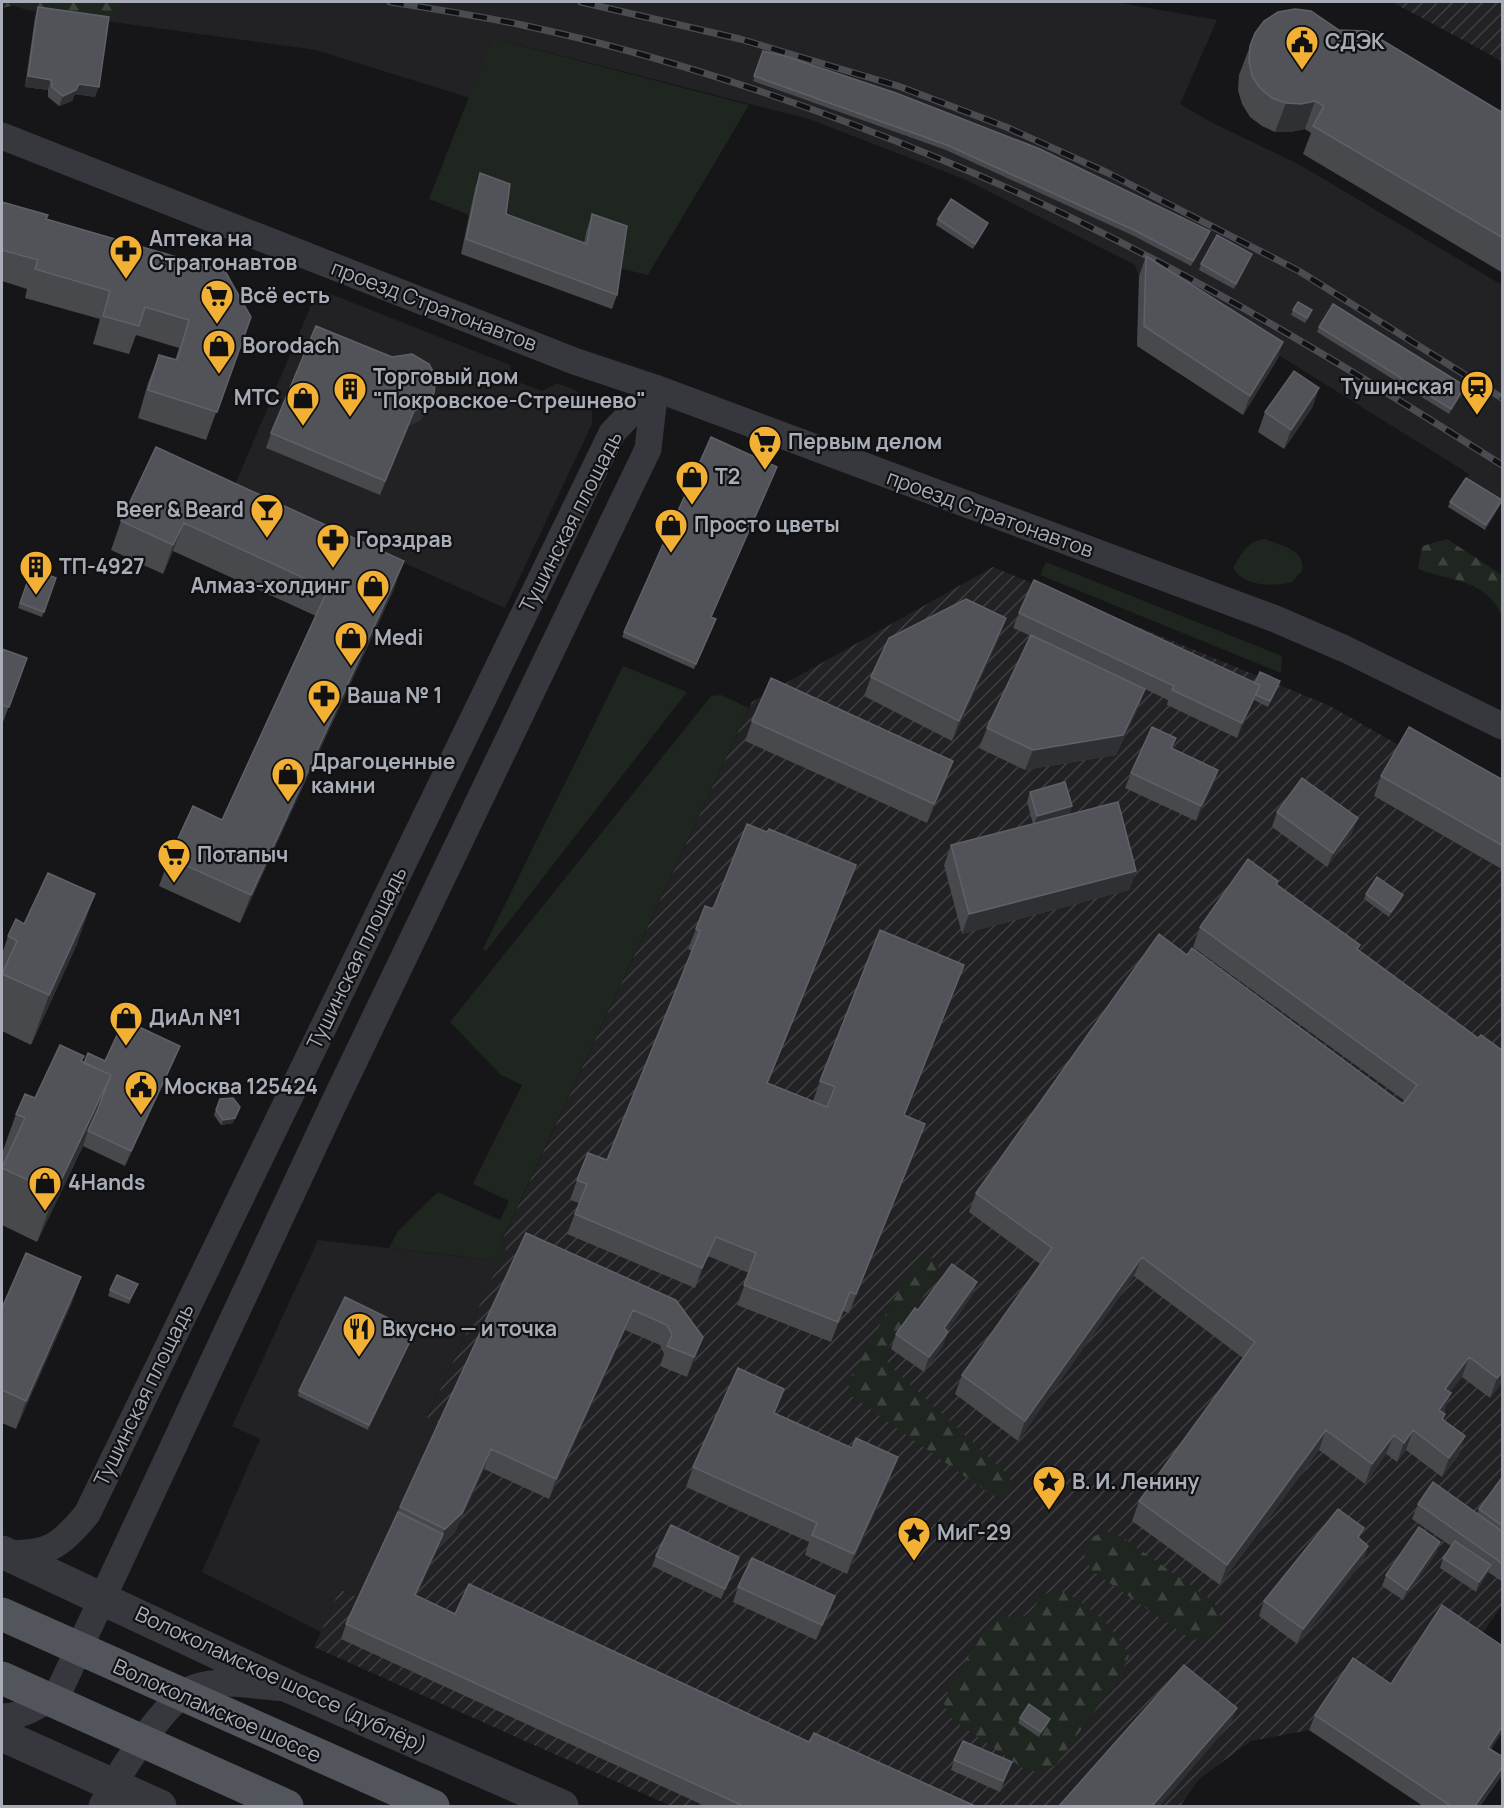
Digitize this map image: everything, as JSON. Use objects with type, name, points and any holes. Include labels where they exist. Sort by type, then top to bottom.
[{"type":"main road","name":"Волоколамское шоссе","points":[[2,1614],[433,1806]]},
{"type":"main road","points":[[2,1678],[286,1806]]},
{"type":"street","name":"проезд Стратонавтов","points":[[2,136],[574,361],[655,388],[1273,618],[1344,649],[1503,726]]},
{"type":"street","name":"Тушинская площадь","points":[[2,1552],[40,1553],[52,1549],[69,1535],[87,1514],[612,433],[655,388]]},
{"type":"street","name":"Тушинская площадь","points":[[2,1717],[31,1711],[47,1702],[60,1689],[338,1094],[648,449],[655,388]]},
{"type":"street","name":"Волоколамское шоссе (дублёр)","points":[[2,1552],[292,1688],[562,1806]]},
{"type":"street","points":[[107,1796],[168,1708],[191,1689],[220,1684],[292,1688]]},
{"type":"street","points":[[2,1735],[107,1796],[160,1806]]},
{"type":"shaded area","points":[[3,2],[1115,2],[1217,20],[1180,104],[1211,122],[1300,165],[1502,285],[1502,502],[1500,505],[1464,483],[1469,474],[1280,356],[1243,415],[1137,346],[1139,276],[1135,265],[964,179],[809,119],[492,38],[470,98],[316,50],[26,10]]},
{"type":"shaded area","points":[[1392,2],[1502,2],[1502,61]]},
{"type":"shaded area","points":[[318,289],[510,365],[513,380],[542,391],[557,383],[575,390],[587,400],[592,410],[592,424],[505,608],[234,487]]},
{"type":"shaded area","points":[[993,567],[1330,706],[1402,747],[1374,796],[1502,870],[1502,1605],[1474,1646],[1502,1731],[1483,1763],[1502,1775],[1480,1806],[1423,1806],[1309,1730],[1251,1741],[1199,1779],[1180,1806],[671,1806],[314,1647],[340,1589],[359,1598],[439,1423],[427,1418],[506,1248],[500,1245],[752,702]]},
{"type":"shaded area","points":[[318,1240],[500,1261],[427,1417],[440,1423],[359,1598],[340,1589],[321,1632],[202,1572],[260,1439],[232,1426]]},
{"type":"green space","points":[[2,2],[100,2],[120,5],[115,18],[22,4],[2,8]]},
{"type":"green space","points":[[492,38],[749,105],[648,275],[581,259],[500,229],[475,188],[469,215],[429,199]]},
{"type":"green space","points":[[1265,539],[1291,549],[1300,558],[1302,571],[1292,582],[1277,585],[1260,584],[1244,579],[1233,568],[1249,545]]},
{"type":"green space","points":[[1447,539],[1502,575],[1502,616],[1495,604],[1477,588],[1418,569],[1422,546]]},
{"type":"green space","points":[[1046,562],[1282,656],[1281,673],[1040,575]]},
{"type":"green space","points":[[623,666],[687,692],[486,951],[483,949]]},
{"type":"green space","points":[[721,695],[749,708],[500,1244],[506,1248],[500,1261],[389,1248],[398,1231],[438,1192],[500,1220],[509,1201],[473,1184],[522,1085],[501,1075],[450,1022],[711,696]]},
{"type":"green space","points":[[928,1255],[939,1263],[937,1276],[886,1351],[888,1364],[1007,1474],[1013,1487],[1005,1497],[991,1495],[850,1395],[848,1382],[916,1260]]},
{"type":"green space","points":[[1106,1531],[1122,1537],[1214,1602],[1221,1618],[1215,1634],[1199,1641],[1183,1634],[1091,1570],[1084,1554],[1090,1538]]},
{"type":"green space","points":[[1057,1589],[1078,1600],[1099,1616],[1117,1636],[1129,1656],[1122,1672],[1056,1765],[1041,1773],[1024,1769],[952,1719],[944,1704],[949,1687],[986,1629],[999,1617],[1024,1616],[1032,1611],[1041,1596]]},
{"type":"building","points":[[38,7],[109,17],[99,87],[79,84],[76,90],[63,96],[52,87],[51,80],[28,76]]},
{"type":"building","points":[[1295,9],[1311,11],[1339,30],[1367,31],[1503,113],[1503,238],[1313,126],[1324,106],[1315,101],[1301,104],[1286,103],[1272,98],[1260,88],[1252,76],[1249,61],[1250,46],[1255,33],[1264,21],[1278,12]]},
{"type":"building","points":[[763,51],[788,57],[896,93],[1040,149],[1210,231],[1193,261],[1136,231],[947,145],[754,76]]},
{"type":"building","points":[[480,173],[510,184],[506,214],[587,244],[592,214],[627,226],[617,295],[466,239]]},
{"type":"building","points":[[951,199],[988,223],[975,244],[938,219]]},
{"type":"building","points":[[2,202],[48,215],[46,219],[225,271],[251,317],[217,412],[148,390],[159,355],[177,360],[189,320],[145,307],[139,326],[103,316],[110,291],[35,269],[38,260],[2,250]]},
{"type":"building","points":[[1217,235],[1252,254],[1236,284],[1201,264]]},
{"type":"building","points":[[1146,256],[1283,342],[1250,396],[1144,326]]},
{"type":"building","points":[[1298,302],[1312,310],[1307,318],[1293,310]]},
{"type":"building","points":[[1333,304],[1465,386],[1451,409],[1319,327]]},
{"type":"building","name":"Торговый дом \"Покровское-Стрешнево\"","points":[[316,326],[392,357],[412,354],[429,364],[436,377],[434,393],[426,405],[414,411],[385,481],[271,433]]},
{"type":"building","points":[[1294,371],[1319,388],[1291,430],[1265,412]]},
{"type":"building","points":[[711,437],[777,467],[711,617],[716,619],[696,664],[624,632]]},
{"type":"building","points":[[156,447],[404,561],[251,895],[169,858],[193,806],[222,820],[328,589],[184,523],[173,545],[121,521]]},
{"type":"building","points":[[1466,478],[1502,500],[1486,525],[1450,502]]},
{"type":"building","name":"ТП-4927","points":[[32,569],[56,578],[44,612],[20,603]]},
{"type":"building","points":[[1034,580],[1260,685],[1242,723],[1172,690],[1174,686],[1019,613]]},
{"type":"building","points":[[966,599],[1006,618],[959,721],[871,677],[889,638]]},
{"type":"building","points":[[1031,635],[1145,689],[1123,735],[1033,750],[987,728]]},
{"type":"building","points":[[2,649],[27,658],[9,707],[2,705]]},
{"type":"building","points":[[1260,672],[1280,681],[1270,701],[1256,695],[1260,685],[1255,683]]},
{"type":"building","points":[[771,678],[953,761],[934,804],[752,721]]},
{"type":"building","points":[[1152,727],[1176,738],[1171,748],[1218,770],[1201,806],[1131,773]]},
{"type":"building","points":[[1409,727],[1503,780],[1503,846],[1381,776]]},
{"type":"building","points":[[1302,778],[1358,818],[1333,853],[1277,812]]},
{"type":"building","points":[[1065,782],[1072,806],[1037,816],[1030,792]]},
{"type":"building","points":[[1118,802],[1136,871],[969,914],[951,845]]},
{"type":"building","points":[[747,824],[767,832],[769,829],[856,865],[767,1083],[827,1107],[835,1087],[820,1081],[880,930],[964,965],[904,1115],[925,1124],[856,1294],[850,1292],[838,1322],[744,1285],[756,1253],[716,1237],[702,1268],[575,1214],[587,1184],[577,1180],[588,1153],[607,1160],[700,931],[696,929],[705,906],[713,909]]},
{"type":"building","points":[[1248,859],[1278,881],[1276,884],[1360,945],[1357,949],[1478,1038],[1481,1035],[1503,1051],[1503,1371],[1497,1378],[1469,1357],[1445,1389],[1451,1393],[1439,1410],[1445,1414],[1442,1419],[1465,1436],[1449,1458],[1413,1430],[1404,1443],[1394,1435],[1372,1464],[1326,1430],[1227,1565],[1139,1501],[1255,1342],[1142,1257],[1025,1421],[962,1375],[1052,1248],[976,1193],[1159,934],[1187,955],[1192,948],[1403,1104],[1417,1085],[1200,927]]},
{"type":"building","points":[[48,873],[95,894],[49,995],[2,974],[17,941],[8,936],[16,919],[24,924]]},
{"type":"building","points":[[1377,877],[1403,895],[1391,912],[1366,894]]},
{"type":"building","points":[[124,1020],[180,1046],[131,1151],[88,1131],[111,1075],[84,1063],[88,1053],[105,1061]]},
{"type":"building","points":[[60,1045],[84,1056],[81,1061],[111,1075],[55,1193],[2,1168],[25,1118],[16,1114],[25,1094],[35,1098]]},
{"type":"building","points":[[233,1098],[240,1107],[235,1118],[223,1120],[216,1110],[220,1099]]},
{"type":"building","points":[[526,1233],[676,1300],[703,1337],[694,1357],[667,1346],[672,1335],[667,1325],[633,1310],[556,1479],[491,1449],[462,1513],[445,1529],[400,1507]]},
{"type":"building","points":[[26,1253],[81,1277],[26,1401],[2,1390],[2,1308]]},
{"type":"building","points":[[952,1264],[977,1282],[944,1328],[948,1332],[929,1357],[896,1334],[915,1308],[918,1310]]},
{"type":"building","points":[[117,1275],[138,1284],[130,1299],[110,1290]]},
{"type":"building","name":"Вкусно — и точка","points":[[345,1297],[415,1331],[369,1425],[299,1391]]},
{"type":"building","points":[[738,1368],[784,1389],[774,1413],[852,1448],[856,1438],[898,1457],[854,1554],[812,1535],[817,1523],[693,1467]]},
{"type":"building","points":[[1503,1476],[1503,1526],[1479,1509]]},
{"type":"building","points":[[1433,1482],[1503,1532],[1503,1564],[1418,1504]]},
{"type":"building","points":[[1338,1509],[1364,1528],[1358,1537],[1368,1546],[1303,1629],[1264,1601]]},
{"type":"building","points":[[398,1512],[443,1534],[415,1595],[455,1614],[469,1584],[809,1742],[814,1733],[975,1806],[743,1806],[346,1624]]},
{"type":"building","points":[[671,1525],[739,1557],[725,1589],[656,1556]]},
{"type":"building","points":[[1419,1527],[1440,1542],[1407,1590],[1386,1575]]},
{"type":"building","points":[[1455,1541],[1491,1565],[1479,1582],[1443,1558]]},
{"type":"building","points":[[752,1558],[835,1596],[822,1625],[738,1587]]},
{"type":"building","points":[[1442,1605],[1501,1645],[1503,1643],[1503,1725],[1488,1748],[1503,1757],[1503,1766],[1475,1806],[1451,1806],[1315,1715],[1353,1658],[1391,1684]]},
{"type":"building","points":[[1184,1665],[1237,1708],[1152,1806],[1059,1806]]},
{"type":"building","points":[[1029,1704],[1050,1719],[1041,1732],[1020,1718]]},
{"type":"building","points":[[963,1741],[1012,1762],[1003,1781],[954,1760]]},
{"type":"railway","points":[[390,2],[522,25],[681,66],[786,100],[940,159],[1014,191],[1158,261],[1298,339],[1502,465]]},
{"type":"railway","points":[[581,2],[740,39],[898,86],[1006,127],[1108,173],[1299,271],[1502,398]]},
{"type":"place","name":"СДЭК","points":[[1302,71]]},
{"type":"place","name":"Аптека на Стратонавтов","points":[[126,280]]},
{"type":"place","name":"Всё есть","points":[[217,325]]},
{"type":"place","name":"Borodach","points":[[219,375]]},
{"type":"place","name":"Тушинская","points":[[1477,416]]},
{"type":"place","name":"Торговый дом \"Покровское-Стрешнево\"","points":[[350,418]]},
{"type":"place","name":"МТС","points":[[303,427]]},
{"type":"place","name":"Первым делом","points":[[765,471]]},
{"type":"place","name":"T2","points":[[692,506]]},
{"type":"place","name":"Beer & Beard","points":[[267,539]]},
{"type":"place","name":"Просто цветы","points":[[671,554]]},
{"type":"place","name":"Горздрав","points":[[333,569]]},
{"type":"place","name":"ТП-4927","points":[[36,596]]},
{"type":"place","name":"Алмаз-холдинг","points":[[373,615]]},
{"type":"place","name":"Medi","points":[[351,667]]},
{"type":"place","name":"Ваша № 1","points":[[324,725]]},
{"type":"place","name":"Драгоценные камни","points":[[288,803]]},
{"type":"place","name":"Потапыч","points":[[174,884]]},
{"type":"place","name":"ДиАл №1","points":[[126,1047]]},
{"type":"place","name":"Москва 125424","points":[[141,1116]]},
{"type":"place","name":"4Hands","points":[[45,1212]]},
{"type":"place","name":"Вкусно — и точка","points":[[359,1358]]},
{"type":"place","name":"В. И. Ленину","points":[[1049,1511]]},
{"type":"place","name":"МиГ-29","points":[[914,1562]]}]
